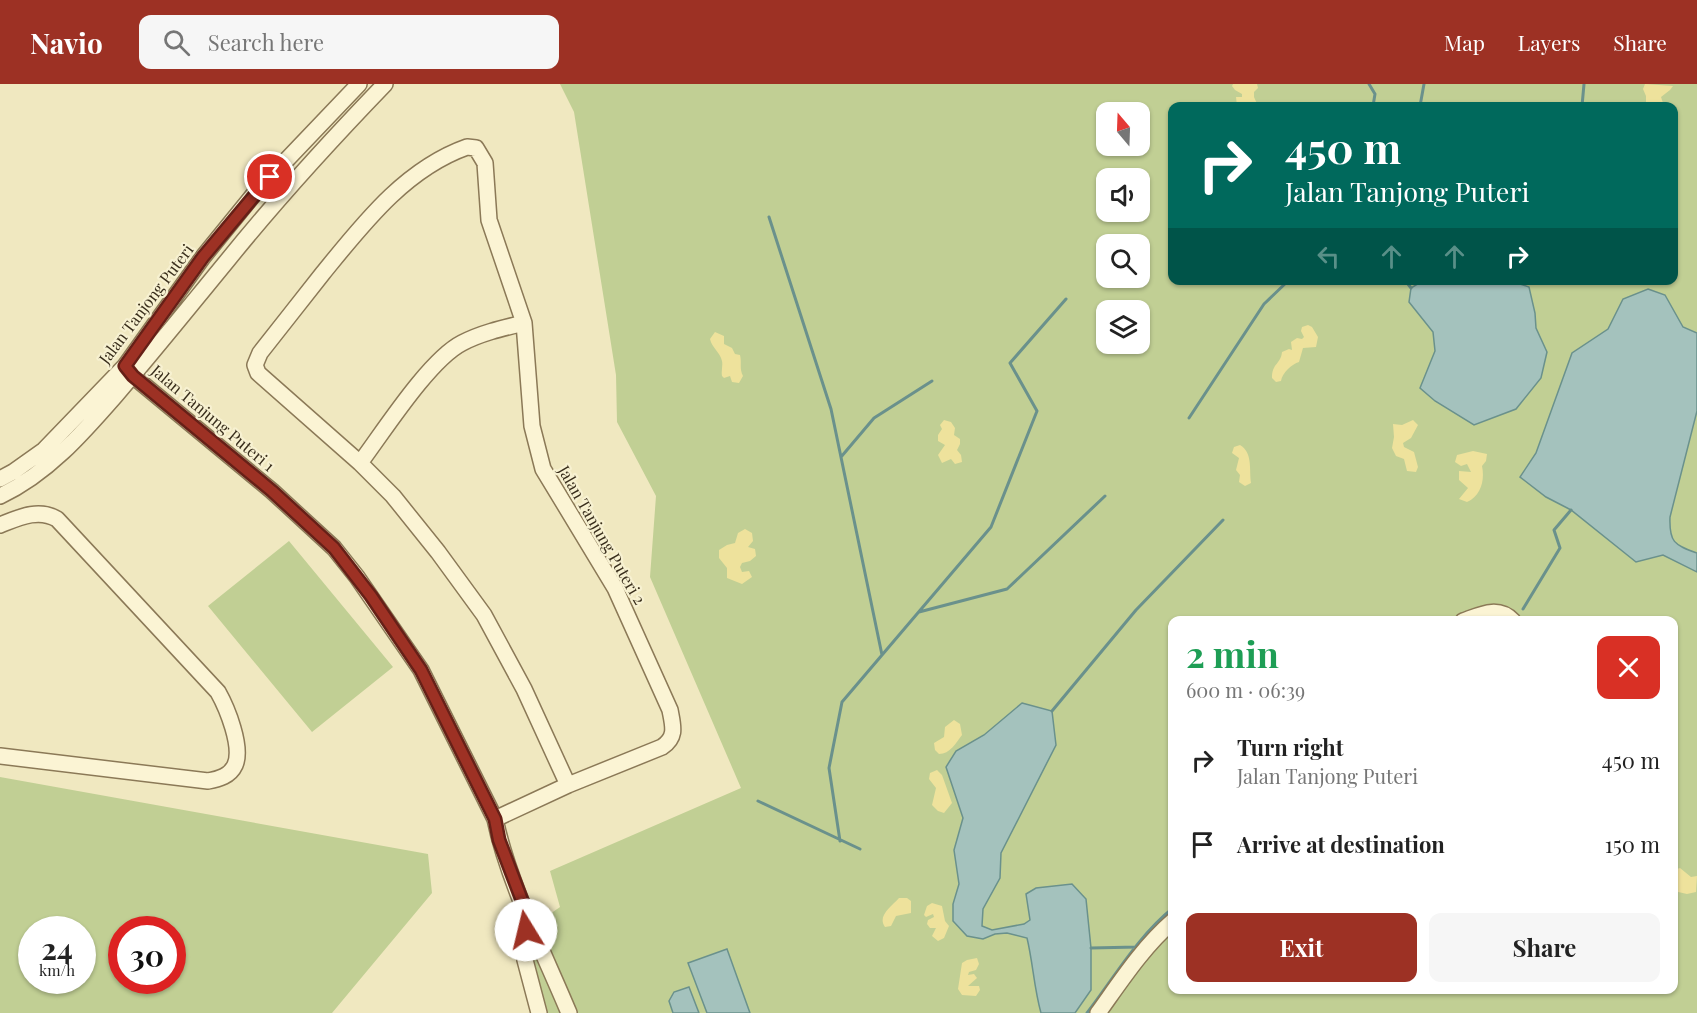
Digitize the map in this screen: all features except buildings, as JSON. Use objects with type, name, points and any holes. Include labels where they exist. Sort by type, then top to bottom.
[{"type":"street","name":"Jalan Tanjong Puteri","points":[[0,479],[44,450],[129,371],[203,257],[255,193],[359,84]]},
{"type":"street","name":"Jalan Tanjong Puteri","points":[[1,494],[30,479],[58,457],[271,207],[385,84]]},
{"type":"street","name":"Jalan Tanjung Puteri 2","points":[[360,463],[258,373],[255,365],[256,359],[343,248],[385,200],[419,172],[457,151],[467,147],[476,148],[485,163],[489,220],[524,322],[532,426],[543,469],[615,588],[670,710],[674,728],[674,735],[670,742],[662,747],[568,785],[495,819]]},
{"type":"street","points":[[524,322],[492,331],[461,344],[440,359],[360,463],[393,496],[484,615],[524,689],[568,785]]},
{"type":"street","name":"Jalan Tanjung Puteri 1","points":[[129,371],[272,491],[334,548],[371,596],[421,670],[495,819],[499,840],[523,903],[569,1013]]},
{"type":"street","points":[[0,525],[22,516],[36,514],[47,513],[57,519],[218,692],[231,718],[237,762],[228,774],[208,781],[0,756]]},
{"type":"street","points":[[1478,616],[1492,611],[1505,616]]},
{"type":"street","points":[[523,903],[526,930],[525,960],[539,1013]]},
{"type":"street","points":[[1098,1013],[1135,963],[1168,925]]},
{"type":"green space","points":[[560,84],[1697,84],[1697,1013],[539,1013],[527,930],[560,907],[550,871],[741,788],[650,577],[656,496],[617,422],[616,375],[574,112]]},
{"type":"green space","points":[[289,541],[393,667],[312,732],[208,606]]},
{"type":"green space","points":[[0,777],[428,854],[432,893],[332,1013],[0,1013]]},
{"type":"sand","points":[[1233,84],[1257,84],[1258,88],[1254,92],[1256,102],[1237,102],[1236,97],[1242,97],[1242,94],[1232,86]]},
{"type":"sand","points":[[1645,84],[1673,86],[1661,97],[1663,102],[1646,102],[1643,89]]},
{"type":"sand","points":[[1308,325],[1318,337],[1316,347],[1303,348],[1299,362],[1288,369],[1281,381],[1276,382],[1272,378],[1272,373],[1282,352],[1292,350],[1291,342],[1304,337],[1302,327]]},
{"type":"sand","points":[[715,332],[724,336],[724,344],[732,348],[735,354],[740,355],[743,376],[739,383],[732,382],[730,376],[724,378],[722,376],[721,358],[710,339]]},
{"type":"sand","points":[[944,420],[951,422],[955,428],[954,435],[960,439],[957,450],[962,462],[955,464],[951,459],[942,463],[938,455],[945,445],[938,441],[938,435],[942,429],[940,425]]},
{"type":"sand","points":[[1413,420],[1418,425],[1411,438],[1403,443],[1404,447],[1414,452],[1418,467],[1416,472],[1407,471],[1404,459],[1396,456],[1392,448],[1393,424],[1402,425]]},
{"type":"sand","points":[[1240,445],[1247,452],[1250,462],[1251,483],[1245,486],[1239,482],[1240,475],[1236,470],[1239,458],[1232,453],[1234,447]]},
{"type":"sand","points":[[1473,451],[1487,454],[1482,466],[1483,477],[1479,492],[1467,502],[1459,499],[1468,488],[1459,480],[1459,471],[1471,472],[1467,464],[1461,466],[1455,462],[1457,455]]},
{"type":"sand","points":[[745,529],[752,533],[753,541],[748,547],[755,549],[756,556],[742,563],[740,567],[742,572],[749,571],[752,577],[742,584],[727,578],[727,568],[719,558],[719,550],[735,543],[738,533]]},
{"type":"sand","points":[[954,720],[960,724],[962,735],[950,750],[939,754],[935,750],[934,743],[944,737],[945,727]]},
{"type":"sand","points":[[937,770],[942,775],[952,803],[944,813],[932,805],[936,788],[929,779],[930,773]]},
{"type":"sand","points":[[1678,869],[1691,877],[1697,876],[1696,892],[1687,894],[1678,892]]},
{"type":"sand","points":[[899,898],[907,898],[911,901],[911,913],[896,916],[891,926],[885,927],[884,915]]},
{"type":"sand","points":[[932,903],[942,906],[945,921],[949,926],[944,938],[938,941],[932,936],[936,928],[930,928],[927,924],[928,920],[934,917],[933,914],[926,917],[924,915],[927,906]]},
{"type":"sand","points":[[977,958],[979,964],[976,970],[969,972],[968,975],[974,974],[977,978],[968,986],[979,986],[980,990],[976,996],[962,995],[958,989],[962,963]]},
{"type":"water","points":[[1416,285],[1523,285],[1529,287],[1536,328],[1547,352],[1541,378],[1516,409],[1474,425],[1435,401],[1420,388],[1435,351],[1433,332],[1409,302],[1411,288]]},
{"type":"water","points":[[1648,289],[1665,295],[1683,327],[1697,333],[1697,411],[1670,517],[1670,525],[1674,541],[1683,548],[1697,553],[1697,572],[1663,555],[1636,562],[1571,510],[1546,497],[1520,477],[1536,453],[1572,353],[1608,329],[1623,299]]},
{"type":"water","points":[[1022,703],[1052,711],[1056,745],[1001,853],[1000,878],[983,909],[982,926],[992,930],[1024,924],[1030,920],[1026,894],[1036,888],[1072,884],[1086,899],[1091,948],[1091,990],[1075,1013],[1041,1013],[1027,938],[1007,933],[995,934],[983,939],[967,936],[953,921],[953,904],[959,884],[954,850],[963,818],[946,767],[956,751],[984,735]]},
{"type":"water","points":[[727,949],[750,1013],[707,1013],[688,963]]},
{"type":"water","points":[[689,987],[699,1013],[673,1013],[669,1001],[674,992]]},
{"type":"waterway","points":[[1369,84],[1375,94],[1374,102]]},
{"type":"waterway","points":[[1421,102],[1424,84]]},
{"type":"waterway","points":[[1582,102],[1584,84]]},
{"type":"waterway","points":[[769,217],[831,409],[882,655]]},
{"type":"waterway","points":[[1189,418],[1264,304],[1284,285]]},
{"type":"waterway","points":[[840,841],[829,768],[842,702],[991,527],[1037,411],[1010,363],[1066,299]]},
{"type":"waterway","points":[[841,457],[874,418],[932,381]]},
{"type":"waterway","points":[[919,612],[1007,589],[1105,496]]},
{"type":"waterway","points":[[1523,609],[1560,548],[1554,530],[1571,510]]},
{"type":"waterway","points":[[1052,711],[1136,610],[1223,520]]},
{"type":"waterway","points":[[758,801],[860,849]]},
{"type":"waterway","points":[[1087,1013],[1138,944],[1168,912]]},
{"type":"waterway","points":[[1091,948],[1137,947]]},
{"type":"route","points":[[270,177],[203,257],[125,366],[133,376],[272,491],[334,548],[371,596],[421,670],[495,819],[499,840],[523,903],[526,930]]}]
